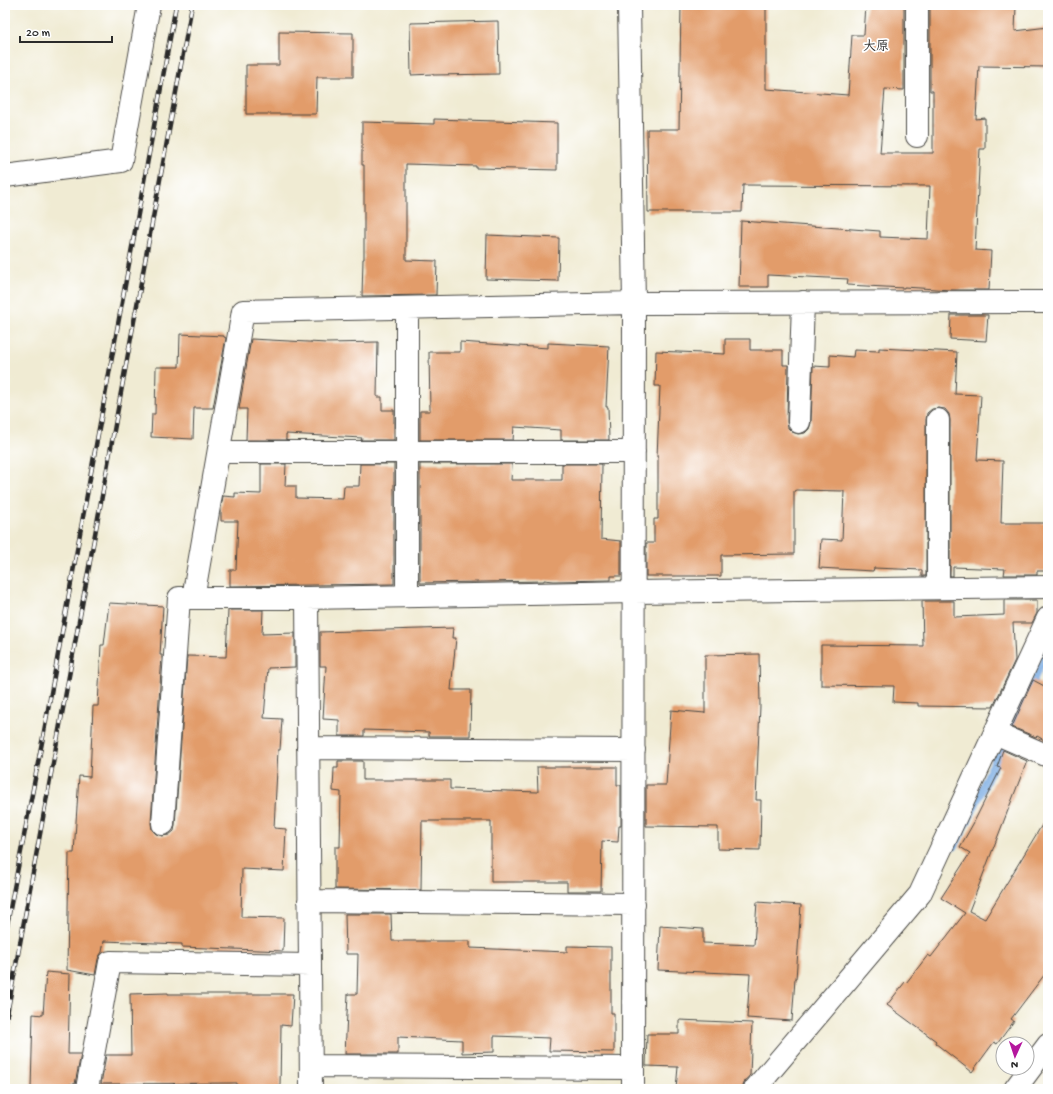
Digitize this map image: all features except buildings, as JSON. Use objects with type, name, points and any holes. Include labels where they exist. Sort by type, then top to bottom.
[{"type":"street","points":[[5,176],[121,161],[149,5]]},
{"type":"street","points":[[629,5],[634,303],[633,1089]]},
{"type":"street","points":[[916,5],[916,136]]},
{"type":"street","points":[[799,422],[802,302]]},
{"type":"street","points":[[193,598],[243,311],[634,303],[1048,302]]},
{"type":"street","points":[[407,308],[407,596]]},
{"type":"street","points":[[938,420],[938,588]]},
{"type":"street","points":[[219,452],[634,452]]},
{"type":"street","points":[[163,824],[178,598],[307,598],[1048,587]]},
{"type":"street","points":[[307,598],[311,1089]]},
{"type":"street","points":[[755,1089],[920,894],[1004,737],[1048,618]]},
{"type":"street","points":[[1004,737],[1048,756]]},
{"type":"street","points":[[308,748],[634,750]]},
{"type":"street","points":[[309,901],[634,904]]},
{"type":"street","points":[[87,1089],[110,962],[310,965]]},
{"type":"street","points":[[1016,1089],[1048,1045]]},
{"type":"street","points":[[311,1066],[633,1068]]},
{"type":"waterway","points":[[954,846],[970,815],[1048,647]]},
{"type":"railway","points":[[5,935],[43,737],[176,5]]},
{"type":"railway","points":[[5,1025],[192,5]]},
{"type":"district","name":"大原","points":[[876,45]]}]
